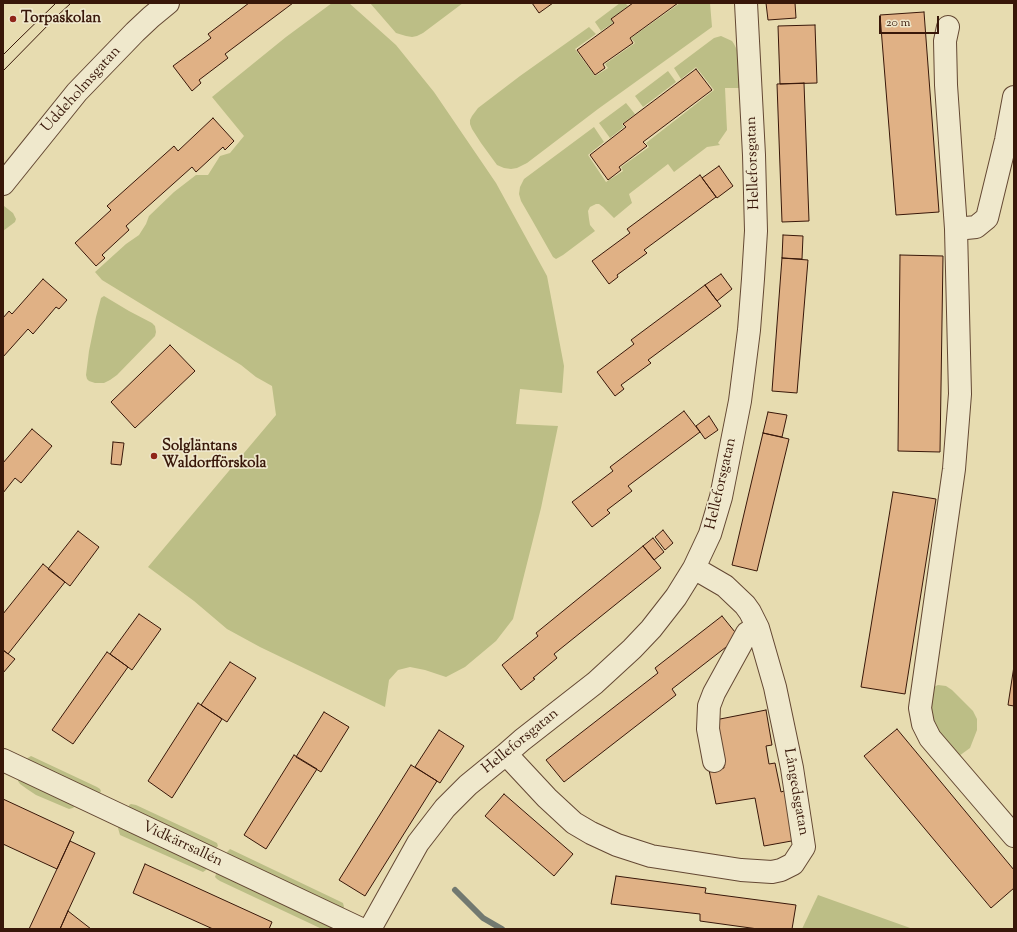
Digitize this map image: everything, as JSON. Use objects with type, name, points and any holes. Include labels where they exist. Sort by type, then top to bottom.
[{"type":"street","name":"Uddeholmsgatan","points":[[3,184],[78,92],[135,32],[168,3]]},
{"type":"street","name":"Helleforsgatan","points":[[370,929],[418,843],[445,808],[468,785],[522,740],[595,683],[632,649],[651,629],[676,597],[694,568],[710,534],[721,497],[740,400],[750,330],[756,231],[754,155],[746,3]]},
{"type":"street","points":[[948,27],[945,40],[946,85],[956,229],[960,394],[954,469],[920,708],[923,724],[930,738],[1014,836]]},
{"type":"street","points":[[956,229],[976,227],[987,218],[1006,140],[1014,97]]},
{"type":"street","name":"Långedsgatan","points":[[506,754],[547,798],[574,823],[617,845],[651,856],[733,869],[772,872],[781,870],[793,864],[804,848],[792,768],[774,687],[758,628],[745,605],[725,586],[694,568]]},
{"type":"street","points":[[714,761],[708,729],[709,706],[714,693],[747,633],[758,628]]},
{"type":"street","name":"Vidkärrsallén","points":[[3,760],[361,929]]},
{"type":"green space","points":[[332,3],[349,3],[396,45],[434,92],[496,183],[547,276],[564,366],[562,393],[520,389],[516,424],[558,426],[541,508],[513,619],[496,641],[465,667],[446,677],[410,667],[398,670],[389,680],[385,707],[260,647],[227,629],[194,601],[148,567],[276,415],[272,386],[256,377],[241,365],[102,280],[95,272],[126,244],[139,235],[149,216],[174,192],[196,175],[208,175],[220,156],[230,153],[244,136],[212,97],[286,37]]},
{"type":"green space","points":[[370,3],[463,3],[423,33],[412,37],[396,33]]},
{"type":"green space","points":[[620,3],[625,3],[628,6],[611,19],[613,23],[601,31],[595,22]]},
{"type":"green space","points":[[680,3],[710,3],[712,27],[598,109],[527,163],[511,169],[497,165],[481,143],[470,124],[472,116],[478,108],[589,27],[596,34],[575,49],[595,76],[608,68],[605,64],[635,43],[631,38]]},
{"type":"green space","points":[[721,36],[732,41],[737,50],[740,72],[740,88],[725,88],[727,130],[718,143],[720,145],[707,147],[674,172],[668,164],[629,194],[632,203],[614,218],[599,204],[590,207],[588,211],[590,225],[595,231],[563,255],[556,259],[553,257],[521,201],[519,194],[520,187],[524,179],[594,127],[604,142],[588,155],[606,182],[623,171],[621,167],[649,147],[646,143],[714,90],[696,67],[681,79],[674,68],[714,38]]},
{"type":"green space","points":[[668,71],[676,82],[643,107],[635,96]]},
{"type":"green space","points":[[626,103],[635,114],[622,124],[624,127],[610,138],[599,123]]},
{"type":"green space","points":[[4,206],[13,213],[16,219],[15,222],[3,231],[3,208]]},
{"type":"green space","points":[[104,296],[152,323],[155,326],[156,332],[155,336],[117,375],[104,383],[95,383],[89,381],[86,375],[96,317],[101,298]]},
{"type":"green space","points":[[938,685],[946,686],[952,690],[973,711],[977,719],[977,730],[970,748],[959,756],[931,725],[929,689]]},
{"type":"green space","points":[[31,756],[97,787],[101,791],[100,793],[96,794],[26,759]]},
{"type":"green space","points":[[19,778],[74,805],[74,807],[69,809],[36,795],[20,784],[18,781]]},
{"type":"green space","points":[[131,804],[211,840],[217,843],[218,846],[213,848],[129,808],[129,805]]},
{"type":"green space","points":[[119,826],[207,868],[203,872],[120,835],[118,828]]},
{"type":"green space","points":[[230,849],[343,903],[343,909],[228,856],[227,852]]},
{"type":"green space","points":[[217,872],[335,929],[322,929],[220,881],[215,877]]},
{"type":"green space","points":[[818,895],[913,929],[802,929]]},
{"type":"building","points":[[249,3],[293,3],[225,54],[228,58],[199,80],[201,83],[192,91],[173,66],[211,38],[208,34]]},
{"type":"building","points":[[532,3],[553,3],[539,13]]},
{"type":"building","points":[[633,3],[678,3],[630,38],[633,43],[603,64],[605,68],[595,75],[577,50],[614,23],[611,19]]},
{"type":"building","points":[[766,3],[795,3],[796,18],[768,20]]},
{"type":"building","points":[[924,12],[939,212],[896,215],[880,15]]},
{"type":"building","points":[[815,25],[817,83],[780,84],[778,26]]},
{"type":"building","points":[[696,69],[712,90],[643,142],[647,146],[619,167],[621,170],[608,180],[590,155],[626,127],[623,124]]},
{"type":"building","points":[[804,83],[809,221],[782,222],[777,84]]},
{"type":"building","points":[[213,118],[234,141],[225,150],[223,147],[196,172],[192,167],[126,226],[129,230],[102,255],[105,258],[96,266],[75,243],[111,210],[107,206],[174,146],[178,151]]},
{"type":"building","points":[[719,166],[733,186],[717,198],[702,178]]},
{"type":"building","points":[[700,175],[716,197],[644,250],[647,253],[617,275],[618,277],[609,284],[592,261],[630,233],[627,229]]},
{"type":"building","points":[[783,235],[803,236],[802,259],[782,258]]},
{"type":"building","points":[[900,255],[943,256],[940,452],[898,451]]},
{"type":"building","points":[[782,258],[808,260],[797,393],[772,391]]},
{"type":"building","points":[[721,274],[732,289],[717,301],[705,285]]},
{"type":"building","points":[[43,279],[67,300],[59,309],[56,307],[33,334],[28,329],[3,357],[3,318],[9,311],[12,314]]},
{"type":"building","points":[[705,285],[721,306],[648,360],[651,363],[621,385],[624,389],[615,396],[597,372],[634,344],[631,340]]},
{"type":"building","points":[[170,345],[195,371],[135,428],[111,402]]},
{"type":"building","points":[[684,411],[700,432],[628,486],[632,491],[607,510],[610,513],[592,527],[572,502],[613,471],[610,467]]},
{"type":"building","points":[[768,412],[787,415],[782,437],[763,433]]},
{"type":"building","points":[[709,416],[718,430],[705,439],[696,426]]},
{"type":"building","points":[[32,429],[52,446],[21,483],[15,478],[3,493],[3,463]]},
{"type":"building","points":[[763,433],[789,439],[757,571],[732,565]]},
{"type":"building","points":[[113,442],[124,443],[121,465],[111,464]]},
{"type":"building","points":[[893,492],[936,499],[905,694],[861,687]]},
{"type":"building","points":[[663,530],[673,543],[665,550],[655,537]]},
{"type":"building","points":[[78,531],[99,547],[70,586],[48,569]]},
{"type":"building","points":[[653,538],[664,552],[654,560],[643,546]]},
{"type":"building","points":[[643,546],[661,568],[554,654],[557,658],[521,690],[502,665],[538,636],[536,633]]},
{"type":"building","points":[[43,564],[65,582],[8,654],[3,650],[3,614]]},
{"type":"building","points":[[139,614],[161,629],[132,670],[110,654]]},
{"type":"building","points":[[722,616],[739,637],[672,689],[676,695],[564,782],[546,760],[658,673],[655,668]]},
{"type":"building","points":[[3,650],[15,659],[3,673]]},
{"type":"building","points":[[107,652],[128,667],[73,744],[52,730]]},
{"type":"building","points":[[230,662],[256,678],[227,722],[201,705]]},
{"type":"building","points":[[1014,666],[1014,706],[1008,705]]},
{"type":"building","points":[[198,703],[222,719],[172,798],[148,781]]},
{"type":"building","points":[[766,710],[772,745],[766,746],[769,764],[775,763],[781,792],[787,790],[797,840],[764,846],[755,798],[716,804],[709,770],[724,768],[715,720]]},
{"type":"building","points":[[324,712],[349,727],[321,772],[296,757]]},
{"type":"building","points":[[897,729],[1014,870],[1014,888],[991,908],[864,756]]},
{"type":"building","points":[[439,730],[464,746],[440,783],[415,767]]},
{"type":"building","points":[[294,755],[317,769],[266,849],[244,835]]},
{"type":"building","points":[[411,765],[437,781],[365,896],[339,880]]},
{"type":"building","points":[[504,794],[573,854],[554,876],[485,816]]},
{"type":"building","points":[[3,799],[74,832],[57,869],[3,844]]},
{"type":"building","points":[[70,841],[95,853],[60,929],[29,929]]},
{"type":"building","points":[[145,864],[272,922],[269,929],[213,929],[133,893]]},
{"type":"building","points":[[616,876],[706,888],[705,893],[796,905],[792,929],[758,929],[700,921],[700,914],[611,904]]},
{"type":"building","points":[[68,911],[91,929],[60,929]]},
{"type":"waterway","points":[[455,890],[483,918],[502,929]]},
{"type":"tram line","points":[[3,55],[56,3]]},
{"type":"tram line","points":[[3,71],[71,3]]},
{"type":"place","name":"Torpaskolan","points":[[13,19]]},
{"type":"place","name":"Solgläntans Waldorfförskola","points":[[154,456]]}]
